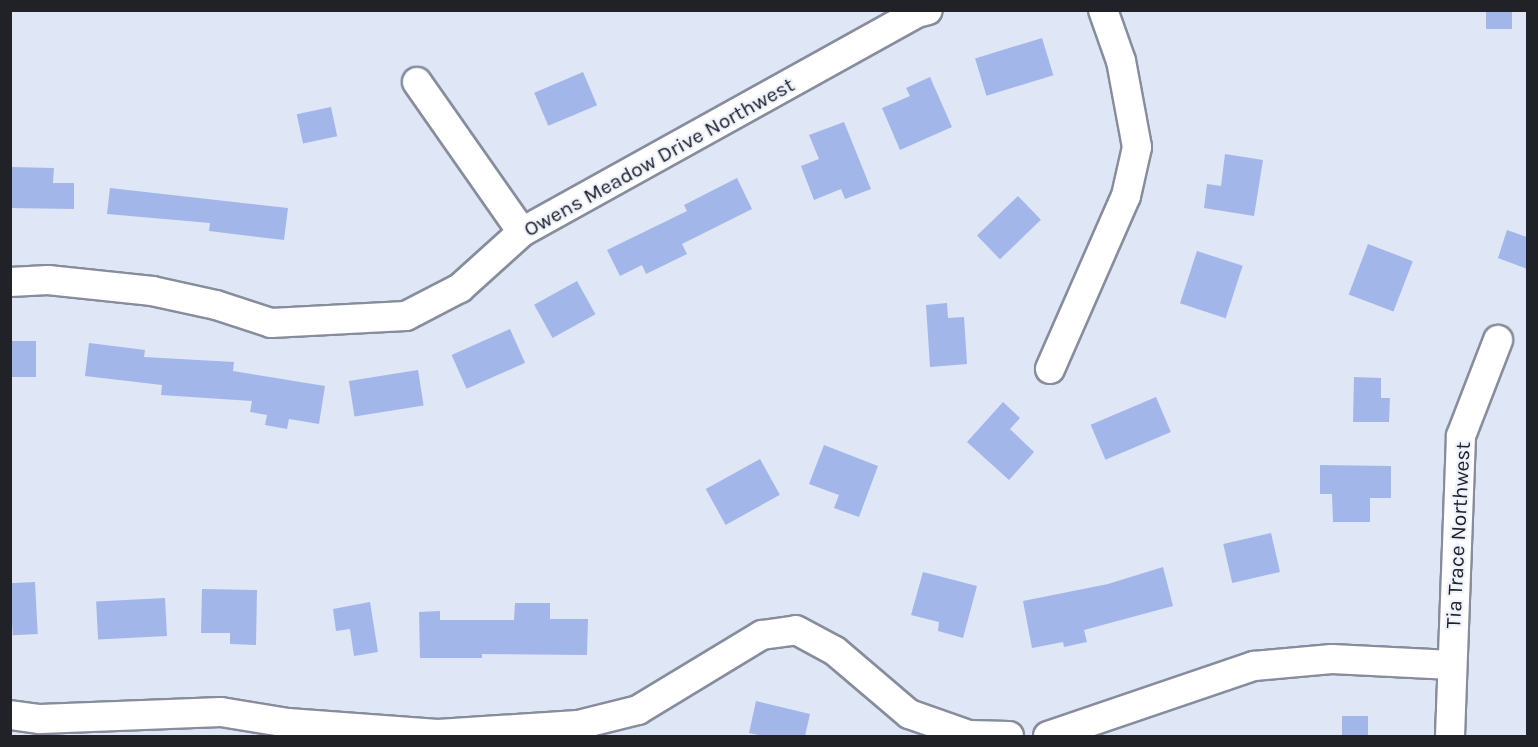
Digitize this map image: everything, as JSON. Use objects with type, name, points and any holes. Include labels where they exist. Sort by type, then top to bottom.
[{"type":"street","name":"Owens Meadow Drive Northwest","points":[[10,282],[48,280],[152,291],[216,305],[271,323],[406,316],[460,288],[522,232],[917,13],[928,10]]},
{"type":"street","points":[[1050,369],[1126,196],[1137,147],[1122,61],[1103,10]]},
{"type":"street","points":[[417,82],[522,232]]},
{"type":"street","name":"Tia Trace Northwest","points":[[1450,736],[1461,436],[1498,340]]},
{"type":"street","points":[[10,715],[40,719],[221,712],[288,723],[438,734],[578,725],[638,710],[762,635],[796,630],[835,651],[909,714],[969,735],[994,736]]},
{"type":"street","points":[[1048,736],[1254,666],[1332,659],[1452,665]]},
{"type":"building","points":[[1486,10],[1512,10],[1512,29],[1486,29]]},
{"type":"building","points":[[1042,38],[1053,75],[986,96],[975,58]]},
{"type":"building","points":[[583,72],[597,105],[548,126],[534,93]]},
{"type":"building","points":[[930,77],[952,127],[900,150],[882,108],[910,96],[906,88]]},
{"type":"building","points":[[331,107],[337,136],[303,144],[297,114]]},
{"type":"building","points":[[844,122],[871,189],[845,199],[841,189],[814,200],[801,166],[819,159],[809,135]]},
{"type":"building","points":[[1225,154],[1263,160],[1254,216],[1204,208],[1207,184],[1221,186]]},
{"type":"building","points":[[10,167],[54,168],[53,183],[74,183],[74,209],[10,208]]},
{"type":"building","points":[[737,178],[752,209],[682,244],[687,254],[646,274],[642,265],[620,276],[607,250],[687,211],[684,205]]},
{"type":"building","points":[[110,188],[288,208],[284,240],[209,231],[210,223],[107,214]]},
{"type":"building","points":[[1018,196],[1041,220],[1000,259],[977,236]]},
{"type":"building","points":[[1507,230],[1527,237],[1527,269],[1498,258]]},
{"type":"building","points":[[1368,244],[1413,261],[1393,312],[1349,294]]},
{"type":"building","points":[[1197,251],[1243,266],[1226,318],[1180,303]]},
{"type":"building","points":[[577,281],[595,314],[553,338],[534,305]]},
{"type":"building","points":[[947,303],[948,318],[964,317],[967,364],[930,367],[926,305]]},
{"type":"building","points":[[510,329],[525,363],[467,389],[452,355]]},
{"type":"building","points":[[10,341],[36,341],[36,377],[10,377]]},
{"type":"building","points":[[89,343],[145,350],[144,357],[234,362],[233,371],[325,386],[319,424],[289,419],[287,429],[265,425],[267,415],[250,412],[252,401],[161,395],[162,385],[85,376]]},
{"type":"building","points":[[418,370],[424,406],[354,417],[349,381]]},
{"type":"building","points":[[1354,377],[1381,378],[1381,398],[1390,398],[1389,422],[1353,422]]},
{"type":"building","points":[[1156,397],[1171,432],[1105,460],[1091,425]]},
{"type":"building","points":[[1003,402],[1020,418],[1010,429],[1034,452],[1009,480],[967,442]]},
{"type":"building","points":[[824,445],[878,466],[859,517],[834,508],[839,495],[809,484]]},
{"type":"building","points":[[760,459],[780,495],[726,525],[706,489]]},
{"type":"building","points":[[1320,465],[1391,466],[1391,498],[1370,498],[1370,522],[1333,522],[1332,494],[1320,494]]},
{"type":"building","points":[[1271,533],[1280,572],[1232,583],[1223,544]]},
{"type":"building","points":[[1163,567],[1173,606],[1084,630],[1087,642],[1064,647],[1063,642],[1032,648],[1023,601],[1108,584]]},
{"type":"building","points":[[923,572],[977,586],[963,638],[938,631],[939,622],[911,615]]},
{"type":"building","points":[[35,582],[38,634],[13,635],[10,583]]},
{"type":"building","points":[[202,589],[257,590],[256,645],[230,644],[230,633],[201,633]]},
{"type":"building","points":[[165,598],[167,636],[98,640],[96,602]]},
{"type":"building","points":[[370,602],[378,652],[354,656],[350,629],[336,631],[333,609]]},
{"type":"building","points":[[515,603],[550,603],[550,619],[588,619],[587,655],[482,654],[482,658],[420,658],[419,612],[440,611],[440,620],[514,620]]},
{"type":"building","points":[[756,701],[810,714],[805,736],[763,736],[749,733]]},
{"type":"building","points":[[1342,716],[1368,716],[1368,736],[1342,736]]}]
